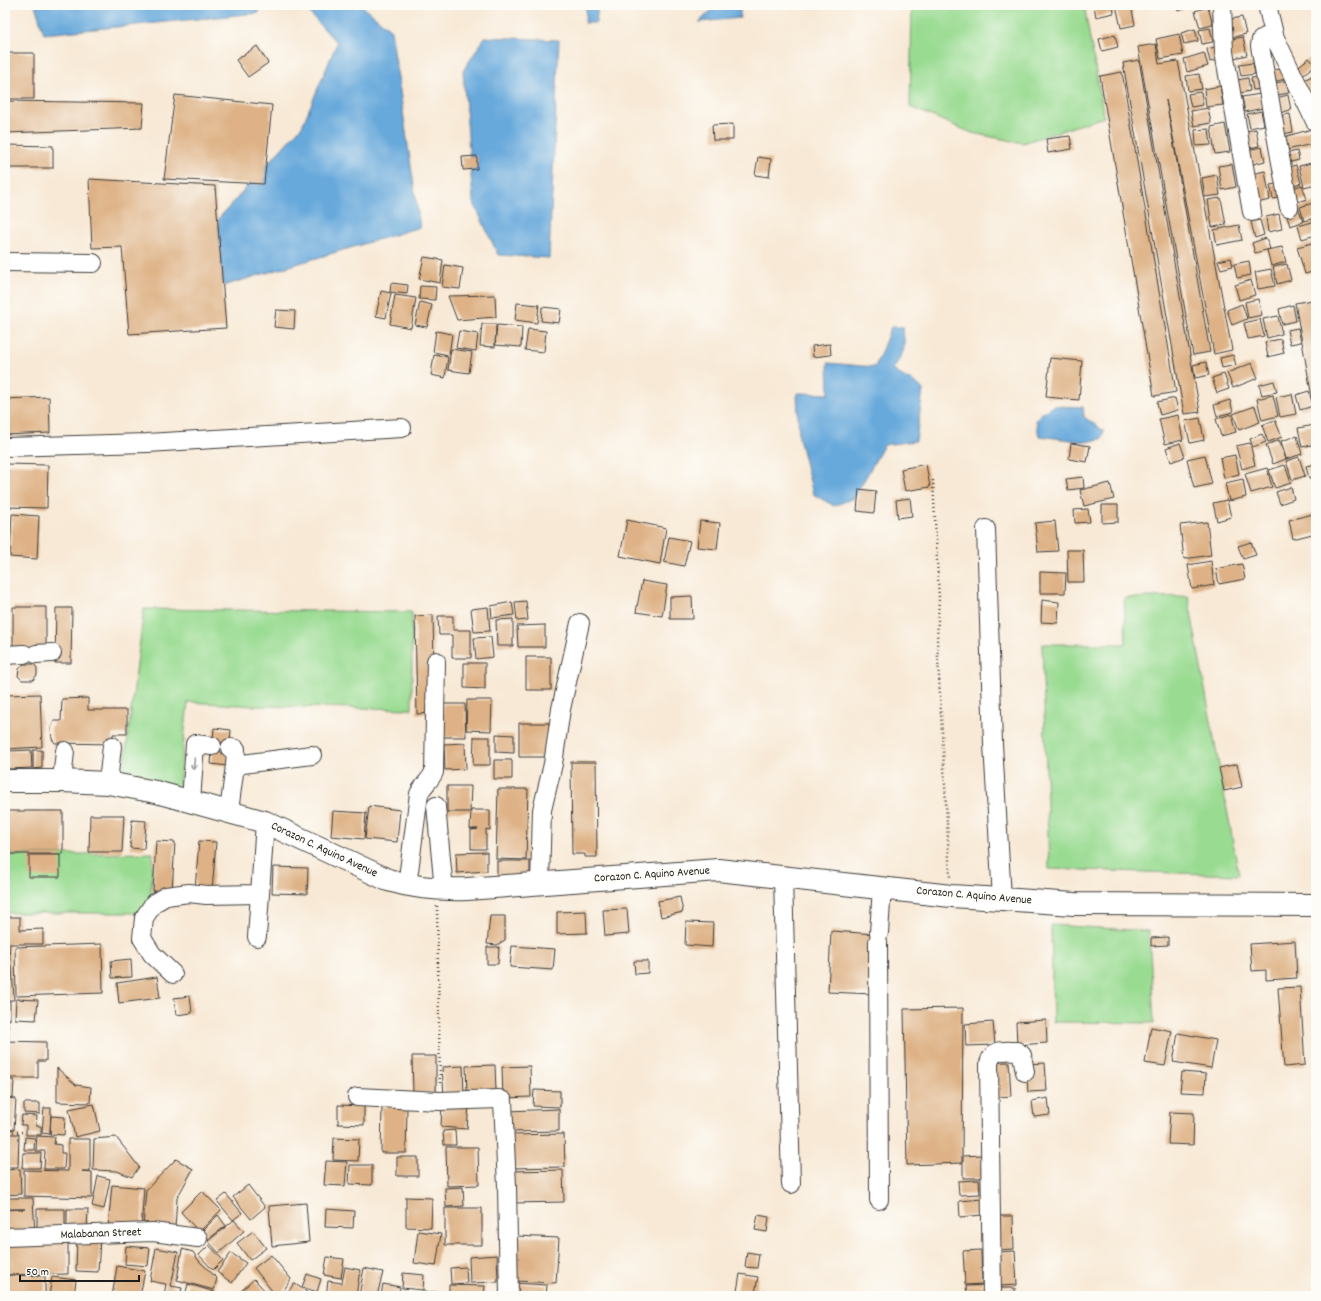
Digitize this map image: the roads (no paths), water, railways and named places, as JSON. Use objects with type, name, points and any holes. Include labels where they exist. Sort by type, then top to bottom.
[{"type":"main road","name":"Corazon C. Aquino Avenue","points":[[5,782],[62,781],[108,783],[156,792],[265,822],[388,880],[407,886],[440,890],[718,870],[882,887],[951,896],[1074,904],[1316,905]]},
{"type":"street","points":[[1222,5],[1224,52],[1252,212]]},
{"type":"street","points":[[1267,5],[1275,38],[1315,121]]},
{"type":"street","points":[[1275,38],[1265,37],[1261,40],[1260,46],[1289,208]]},
{"type":"street","points":[[5,262],[93,263]]},
{"type":"street","points":[[5,447],[147,443],[402,428]]},
{"type":"street","points":[[986,529],[993,744],[1002,899]]},
{"type":"street","points":[[540,883],[542,810],[553,764],[561,709],[580,623]]},
{"type":"street","points":[[5,655],[38,654]]},
{"type":"street","points":[[407,886],[419,794],[424,785],[431,779],[434,772],[436,661]]},
{"type":"street","points":[[191,801],[195,744],[226,753],[312,755]]},
{"type":"street","points":[[108,783],[112,746]]},
{"type":"street","points":[[62,781],[66,751]]},
{"type":"street","points":[[226,753],[229,811]]},
{"type":"street","points":[[436,806],[440,890]]},
{"type":"street","points":[[257,937],[265,822]]},
{"type":"street","points":[[783,877],[791,1184]]},
{"type":"street","points":[[879,1200],[878,937],[882,887]]},
{"type":"street","points":[[173,974],[152,954],[142,938],[144,918],[154,903],[166,896],[189,893],[206,895],[259,894]]},
{"type":"street","points":[[992,1296],[989,1063],[991,1056],[996,1052],[1017,1051],[1022,1055],[1025,1072]]},
{"type":"street","points":[[358,1097],[440,1101],[499,1098],[503,1101],[508,1186],[509,1296]]},
{"type":"street","name":"Malabanan Street","points":[[5,1237],[153,1232],[198,1238]]},
{"type":"water","points":[[35,5],[258,5],[259,13],[44,34]]},
{"type":"water","points":[[302,5],[361,5],[391,30],[420,227],[223,286],[218,219],[302,126],[337,43]]},
{"type":"water","points":[[586,5],[598,5],[596,23],[585,23]]},
{"type":"water","points":[[717,5],[740,5],[740,18],[699,22]]},
{"type":"water","points":[[485,37],[559,40],[549,258],[498,255],[473,201],[463,71]]},
{"type":"water","points":[[891,327],[903,327],[904,340],[904,349],[893,369],[900,375],[916,383],[923,390],[916,441],[884,445],[854,498],[834,506],[813,494],[799,438],[797,393],[829,394],[828,363],[875,367]]},
{"type":"water","points":[[1053,406],[1083,407],[1084,417],[1104,431],[1101,439],[1086,442],[1039,436],[1036,420],[1042,413]]}]
